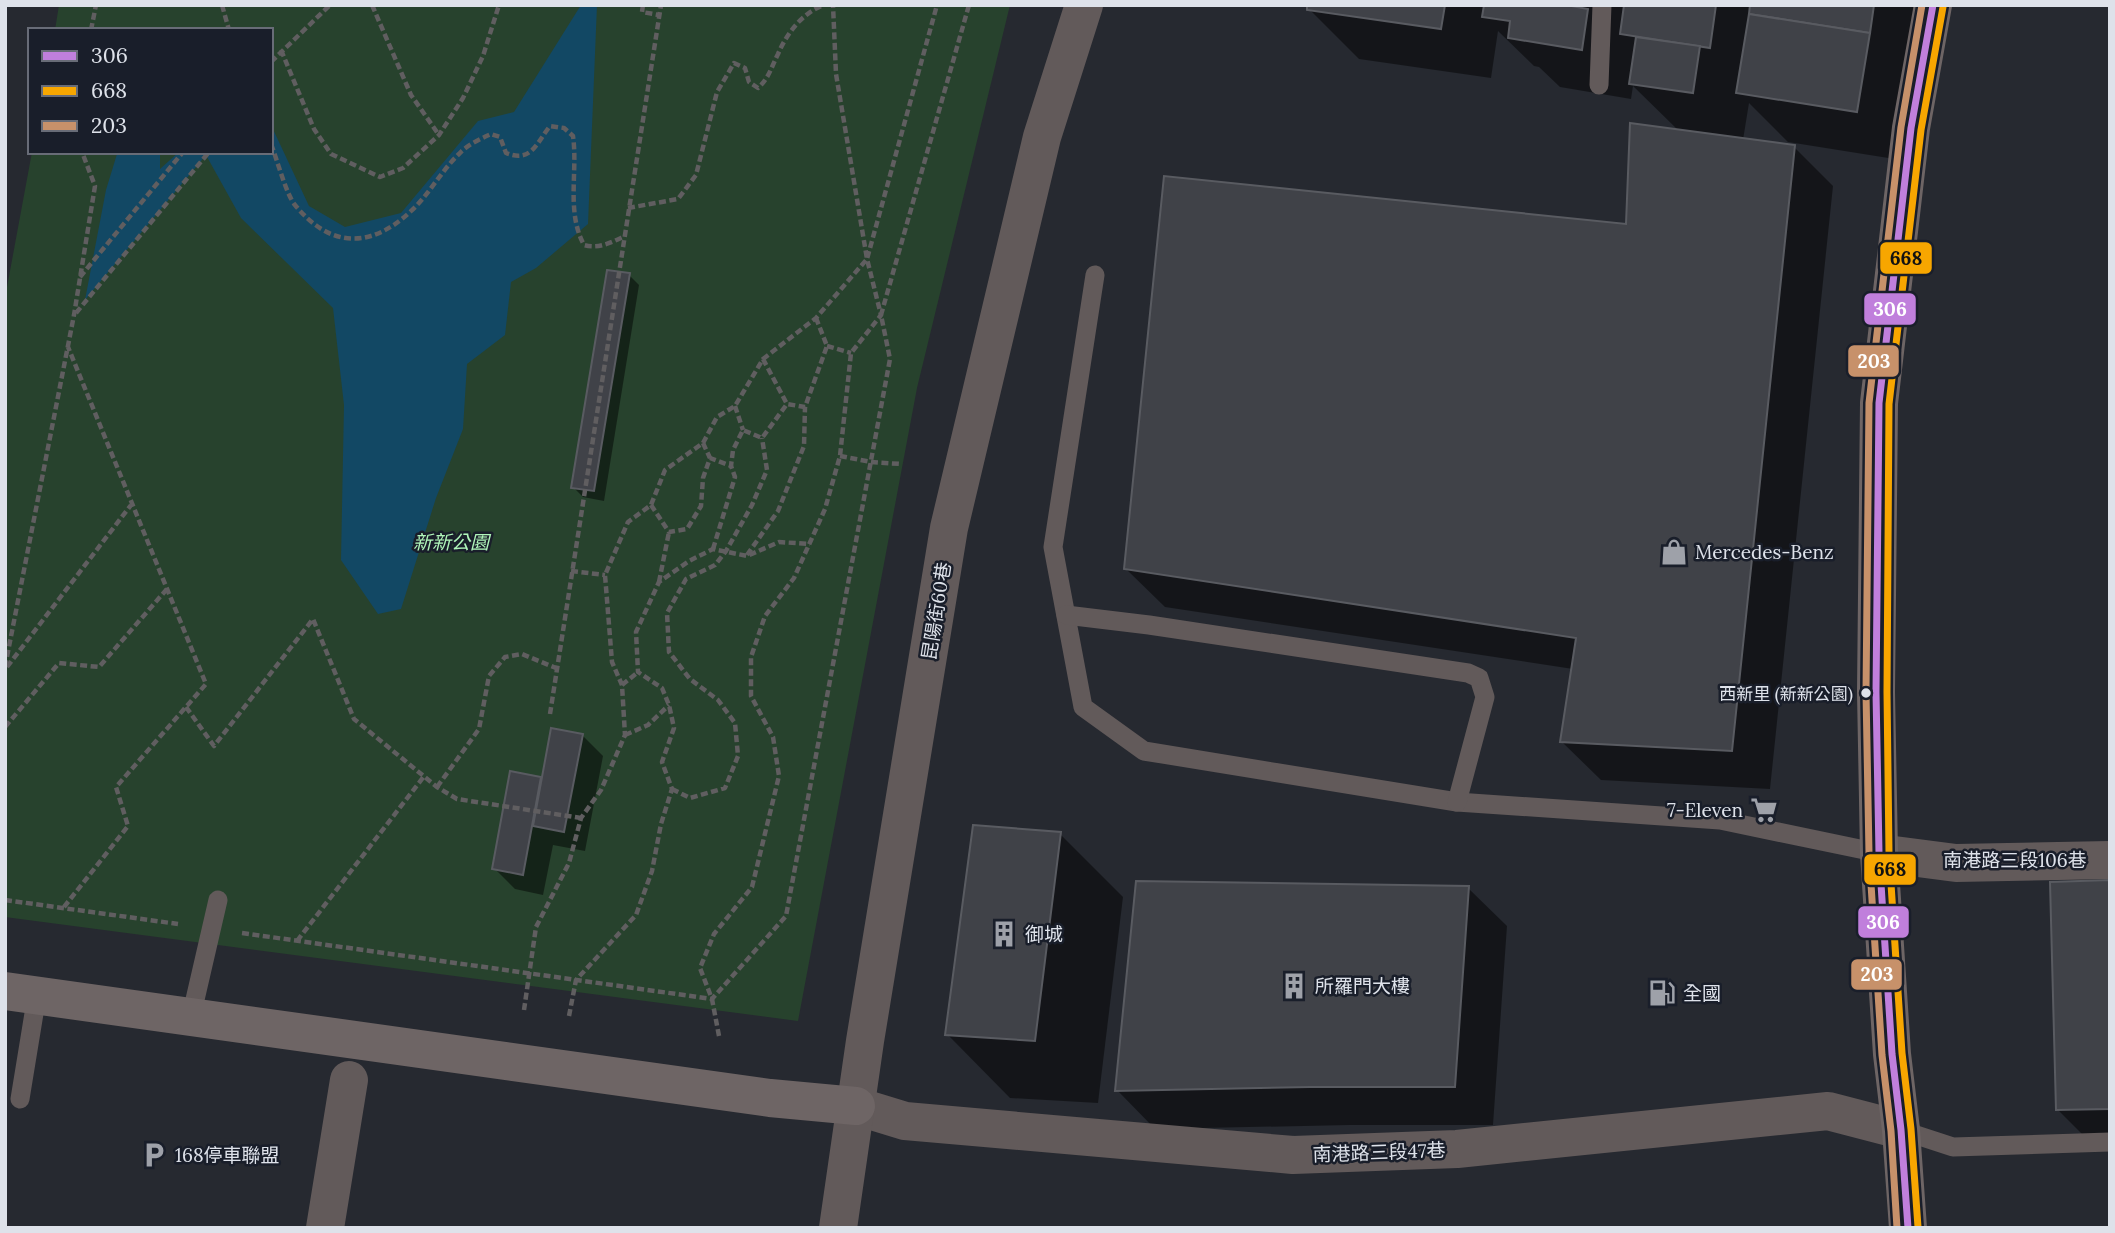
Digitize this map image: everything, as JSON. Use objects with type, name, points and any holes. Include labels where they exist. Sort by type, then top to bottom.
[{"type":"main road","points":[[1908,1228],[1892,1054],[1880,853],[1876,692],[1879,403],[1912,128],[1933,5]]},
{"type":"main road","points":[[21,993],[770,1098],[856,1106]]},
{"type":"street","name":"昆陽街60巷","points":[[838,1228],[949,528],[1042,136],[1084,5]]},
{"type":"street","name":"南港路三段106巷","points":[[1880,853],[1956,863],[2110,860]]},
{"type":"street","points":[[325,1228],[349,1080]]},
{"type":"street","name":"南港路三段47巷","points":[[856,1106],[905,1121],[1293,1155],[1457,1149],[1828,1111],[1901,1130]]},
{"type":"lane","points":[[1598,85],[1602,5]]},
{"type":"lane","points":[[1095,275],[1053,547],[1083,707],[1144,751],[1457,802],[1720,820],[1880,853]]},
{"type":"lane","points":[[1066,615],[1468,673],[1479,678],[1485,697],[1457,802]]},
{"type":"lane","points":[[191,1017],[218,900]]},
{"type":"lane","points":[[20,1098],[21,993]]},
{"type":"lane","points":[[1901,1130],[1953,1147],[2110,1142]]},
{"type":"path","points":[[91,28],[96,5]]},
{"type":"path","points":[[222,5],[228,28]]},
{"type":"path","points":[[273,60],[330,5]]},
{"type":"path","points":[[372,5],[411,95],[439,135]]},
{"type":"path","points":[[281,50],[314,130],[331,154],[380,177],[403,169],[439,135],[463,98],[483,56],[499,5]]},
{"type":"path","points":[[643,5],[642,12],[659,15]]},
{"type":"path","points":[[550,714],[661,5]]},
{"type":"path","points":[[628,208],[678,198],[696,175],[718,92],[734,63],[746,68],[749,82],[758,88],[769,78],[778,53],[794,27],[810,10],[824,5]]},
{"type":"path","points":[[712,999],[786,916],[890,359],[866,259],[836,74],[833,5]]},
{"type":"path","points":[[524,1010],[536,927],[569,863],[581,818],[601,790],[625,735],[622,685],[612,662],[605,575],[628,522],[652,505],[664,470],[703,443],[718,417],[735,406],[762,359],[816,318],[866,259],[937,5]]},
{"type":"path","points":[[719,1036],[712,999],[700,968],[714,934],[752,887],[779,775],[773,737],[751,696],[751,657],[765,615],[794,578],[825,509],[839,456],[851,353],[881,315],[969,5]]},
{"type":"path","points":[[273,149],[293,203],[325,233],[349,239],[382,234],[412,211],[460,152],[482,138],[491,134],[500,137],[506,153],[517,158],[529,155],[550,126],[564,128],[573,136],[575,146],[574,219],[584,245],[592,247],[623,237]]},
{"type":"path","points":[[5,668],[68,347],[96,186],[83,154]]},
{"type":"path","points":[[80,277],[181,154]]},
{"type":"path","points":[[74,315],[207,154]]},
{"type":"path","points":[[747,556],[778,511],[804,446],[805,407],[827,345],[816,318]]},
{"type":"path","points":[[827,345],[851,353]]},
{"type":"path","points":[[64,908],[128,826],[116,787],[206,684],[68,347]]},
{"type":"path","points":[[762,359],[787,404]]},
{"type":"path","points":[[787,404],[805,407]]},
{"type":"path","points":[[672,789],[690,798],[724,788],[738,757],[735,723],[718,701],[690,679],[670,652],[667,613],[686,579],[715,565],[726,551],[752,505],[767,470],[762,438],[787,404]]},
{"type":"path","points":[[713,550],[735,477],[731,466],[733,450],[743,430],[735,406]]},
{"type":"path","points":[[743,430],[762,438]]},
{"type":"path","points":[[669,532],[687,529],[701,506],[704,478],[710,458],[703,443]]},
{"type":"path","points":[[839,456],[901,464]]},
{"type":"path","points":[[710,458],[731,466]]},
{"type":"path","points":[[5,668],[132,504]]},
{"type":"path","points":[[638,672],[636,632],[659,582],[669,532],[652,505]]},
{"type":"path","points":[[659,582],[689,561],[713,550],[747,556],[779,542],[810,544]]},
{"type":"path","points":[[571,571],[605,575]]},
{"type":"path","points":[[5,727],[59,663],[99,667],[167,589]]},
{"type":"path","points":[[186,707],[214,746],[313,619],[354,719],[437,787],[457,799],[581,818]]},
{"type":"path","points":[[437,787],[479,729],[489,676],[505,657],[522,654],[556,668]]},
{"type":"path","points":[[622,685],[638,672]]},
{"type":"path","points":[[569,1016],[576,980],[636,915],[652,871],[661,824],[672,789],[662,762],[674,728],[669,705],[662,688],[638,672]]},
{"type":"path","points":[[625,735],[648,725],[669,705]]},
{"type":"path","points":[[297,941],[425,775]]},
{"type":"path","points":[[5,900],[712,999]]},
{"type":"green space","name":"新新公園","points":[[59,5],[1010,5],[917,388],[798,1021],[5,917],[5,298],[32,154],[273,154],[273,28],[55,28]]},
{"type":"water","points":[[581,5],[597,5],[588,224],[536,268],[511,282],[505,335],[467,364],[463,429],[436,498],[401,609],[378,614],[341,560],[344,405],[333,308],[241,218],[206,155],[85,300],[106,190],[117,154],[160,154],[160,169],[177,154],[273,154],[273,129],[309,206],[345,227],[401,213],[478,121],[514,112]]},
{"type":"building","points":[[1307,5],[1445,5],[1441,29],[1307,10]]},
{"type":"building","points":[[1484,5],[1566,5],[1588,9],[1582,50],[1508,38],[1510,21],[1482,17]]},
{"type":"building","points":[[1624,5],[1716,5],[1710,48],[1620,34]]},
{"type":"building","points":[[1750,5],[1874,5],[1870,33],[1749,14]]},
{"type":"building","points":[[1749,14],[1870,33],[1857,112],[1736,93]]},
{"type":"building","points":[[1636,37],[1700,46],[1693,93],[1629,84]]},
{"type":"building","points":[[1630,123],[1795,145],[1732,751],[1560,742],[1576,638],[1124,569],[1164,176],[1626,224]]},
{"type":"building","points":[[607,270],[630,273],[594,491],[571,488]]},
{"type":"building","points":[[551,728],[583,734],[564,832],[533,826]]},
{"type":"building","points":[[510,771],[541,777],[523,875],[492,869]]},
{"type":"building","name":"御城","points":[[973,825],[1061,832],[1035,1041],[945,1035]]},
{"type":"building","points":[[2110,880],[2110,1109],[2056,1110],[2050,882]]},
{"type":"building","name":"所羅門大樓","points":[[1136,881],[1469,886],[1455,1087],[1115,1091]]},
{"type":"transit line","name":"203","points":[[1897,1228],[1869,853],[1866,692],[1869,403],[1901,127],[1922,5]]},
{"type":"transit line","name":"306","points":[[1908,1228],[1892,1054],[1879,853],[1876,692],[1879,403],[1911,128],[1933,5]]},
{"type":"transit line","name":"668","points":[[1918,1227],[1902,1053],[1889,853],[1889,404],[1921,130],[1943,7]]},
{"type":"place","name":"Mercedes-Benz","points":[[1674,552]]},
{"type":"place","name":"西新里 (新新公園)","points":[[1866,693]]},
{"type":"place","name":"7-Eleven","points":[[1764,810]]},
{"type":"place","name":"御城","points":[[1004,934]]},
{"type":"place","name":"所羅門大樓","points":[[1294,986]]},
{"type":"place","name":"全國","points":[[1662,993]]},
{"type":"place","name":"168停車聯盟","points":[[154,1155]]}]
